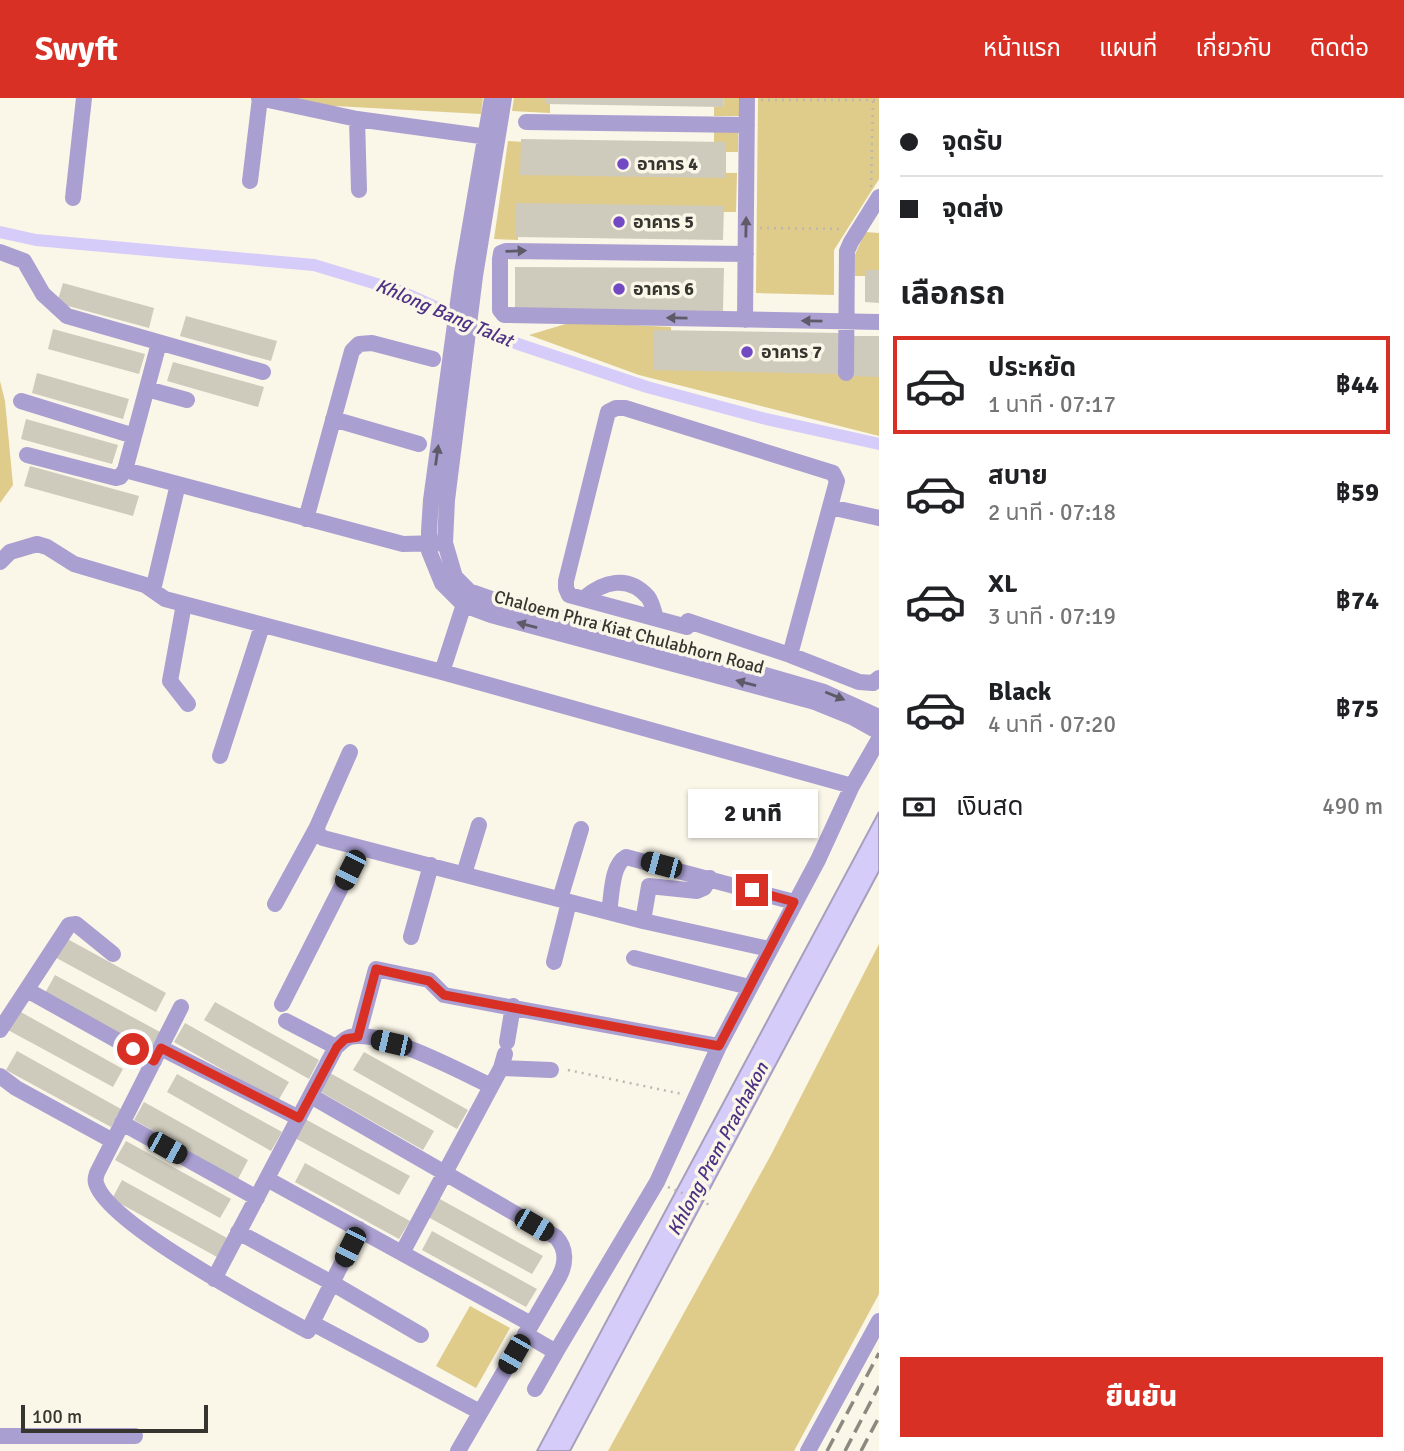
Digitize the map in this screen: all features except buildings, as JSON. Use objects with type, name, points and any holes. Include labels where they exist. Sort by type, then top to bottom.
[{"type":"street","points":[[73,198],[84,98]]},
{"type":"street","points":[[250,181],[260,98],[357,120],[493,138]]},
{"type":"street","name":"Chaloem Phra Kiat Chulabhorn Road","points":[[492,98],[493,138]]},
{"type":"street","name":"Chaloem Phra Kiat Chulabhorn Road","points":[[504,98],[493,138],[468,275],[456,372],[447,500],[437,544],[467,598],[500,602],[815,702],[852,717],[879,732]]},
{"type":"street","points":[[745,320],[747,99]]},
{"type":"street","points":[[357,120],[359,190]]},
{"type":"street","points":[[526,121],[747,125]]},
{"type":"street","points":[[846,373],[847,251],[875,203]]},
{"type":"street","points":[[746,254],[506,251],[501,253],[500,259],[500,310],[504,316],[879,322]]},
{"type":"street","points":[[0,252],[24,261],[43,294],[67,316],[263,372]]},
{"type":"street","points":[[27,455],[120,477],[125,470],[159,343]]},
{"type":"street","points":[[306,519],[352,351],[359,344],[372,343],[433,359]]},
{"type":"street","points":[[147,389],[187,400]]},
{"type":"street","points":[[21,401],[134,436]]},
{"type":"street","points":[[790,655],[837,481],[833,473],[625,408],[608,412],[566,581],[569,595],[687,627],[688,621],[790,655],[859,682],[873,683],[879,678]]},
{"type":"street","points":[[333,419],[419,444]]},
{"type":"street","points":[[125,470],[403,544],[437,544]]},
{"type":"street","points":[[153,590],[178,484]]},
{"type":"street","points":[[830,507],[879,518]]},
{"type":"street","points":[[0,562],[10,552],[37,544],[47,547],[74,564],[128,579],[153,590],[165,599],[442,672],[852,786]]},
{"type":"street","points":[[583,598],[598,586],[613,582],[635,587],[649,598],[656,618]]},
{"type":"street","points":[[442,672],[467,598]]},
{"type":"street","points":[[184,604],[170,681],[188,704]]},
{"type":"street","points":[[627,643],[636,613]]},
{"type":"street","points":[[220,756],[262,626]]},
{"type":"street","name":"Chaloem Phra Kiat Chulabhorn Road","points":[[627,643],[824,692],[879,717]]},
{"type":"street","points":[[535,1389],[657,1182],[719,1046],[818,860],[852,786],[879,739]]},
{"type":"street","points":[[275,904],[317,827],[350,752]]},
{"type":"street","points":[[464,874],[479,825]]},
{"type":"street","points":[[317,827],[317,834],[323,838],[643,921],[769,949]]},
{"type":"street","points":[[554,962],[564,900],[581,829]]},
{"type":"street","points":[[282,1004],[361,848]]},
{"type":"street","points":[[609,912],[616,869],[626,857],[794,902]]},
{"type":"street","points":[[411,937],[431,865]]},
{"type":"street","points":[[643,921],[649,886],[697,891],[704,888],[710,878]]},
{"type":"street","points":[[0,1030],[69,925],[76,924],[113,954]]},
{"type":"street","points":[[634,958],[749,987]]},
{"type":"street","points":[[358,1037],[376,969],[429,981],[444,995],[719,1046]]},
{"type":"street","points":[[27,990],[157,1054],[299,1118]]},
{"type":"street","points":[[402,1253],[505,1055],[513,1006]]},
{"type":"street","points":[[181,1007],[96,1177],[95,1183],[102,1194],[128,1221],[214,1279],[308,1331],[359,1229]]},
{"type":"street","points":[[286,1021],[337,1047]]},
{"type":"street","points":[[214,1279],[337,1047],[345,1039],[358,1037],[403,1046],[491,1086]]},
{"type":"street","points":[[505,1055],[551,1070]]},
{"type":"street","points":[[0,1076],[16,1088],[113,1141]]},
{"type":"street","points":[[311,1096],[556,1237],[561,1244],[563,1268],[458,1451]]},
{"type":"street","points":[[122,1123],[257,1198]]},
{"type":"street","points":[[267,1179],[402,1253],[528,1329],[556,1352]]},
{"type":"street","points":[[238,1232],[421,1335]]},
{"type":"street","points":[[808,1451],[879,1321]]},
{"type":"street","points":[[312,1323],[480,1412]]},
{"type":"street","points":[[0,1436],[135,1436]]},
{"type":"path","points":[[747,99],[879,100]]},
{"type":"path","points":[[873,100],[875,203]]},
{"type":"path","points":[[746,228],[858,229]]},
{"type":"path","points":[[568,1070],[695,1097]]},
{"type":"path","points":[[666,1186],[710,1205]]},
{"type":"shaded area","points":[[284,98],[483,98],[481,114],[317,105]]},
{"type":"shaded area","points":[[514,98],[550,98],[550,113],[512,111]]},
{"type":"shaded area","points":[[724,98],[741,98],[741,116],[714,116],[714,107],[723,107]]},
{"type":"shaded area","points":[[758,98],[879,98],[879,179],[834,250],[834,295],[756,293]]},
{"type":"shaded area","points":[[714,131],[738,132],[738,152],[726,152],[726,142],[714,142]]},
{"type":"shaded area","points":[[508,141],[525,142],[526,171],[737,173],[736,212],[519,213],[518,240],[494,239]]},
{"type":"shaded area","points":[[865,232],[879,233],[879,276],[855,276],[854,257]]},
{"type":"shaded area","points":[[572,322],[671,327],[671,365],[879,371],[879,436],[639,375],[529,335]]},
{"type":"shaded area","points":[[0,381],[5,401],[13,485],[0,503]]},
{"type":"shaded area","points":[[879,944],[879,1294],[794,1451],[608,1451],[772,1153]]},
{"type":"shaded area","points":[[470,1306],[510,1328],[476,1388],[436,1366]]},
{"type":"water","name":"Khlong Prem Prachakon","points":[[879,812],[879,871],[570,1451],[537,1451]]},
{"type":"waterway","name":"Khlong Bang Talat","points":[[0,232],[36,240],[314,265],[400,291],[518,344],[647,387],[762,418],[879,444]]},
{"type":"railway","points":[[827,1451],[879,1353]]},
{"type":"railway","points":[[845,1451],[879,1386]]},
{"type":"railway","points":[[861,1451],[879,1417]]},
{"type":"place","name":"อาคาร 4","points":[[623,164]]},
{"type":"place","name":"อาคาร 5","points":[[619,222]]},
{"type":"place","name":"อาคาร 6","points":[[619,289]]},
{"type":"place","name":"อาคาร 7","points":[[747,352]]},
{"type":"route","points":[[133,1049],[154,1061],[161,1048],[299,1118],[337,1047],[345,1039],[358,1037],[376,969],[433,982],[444,995],[719,1046],[794,902],[752,890]]}]
